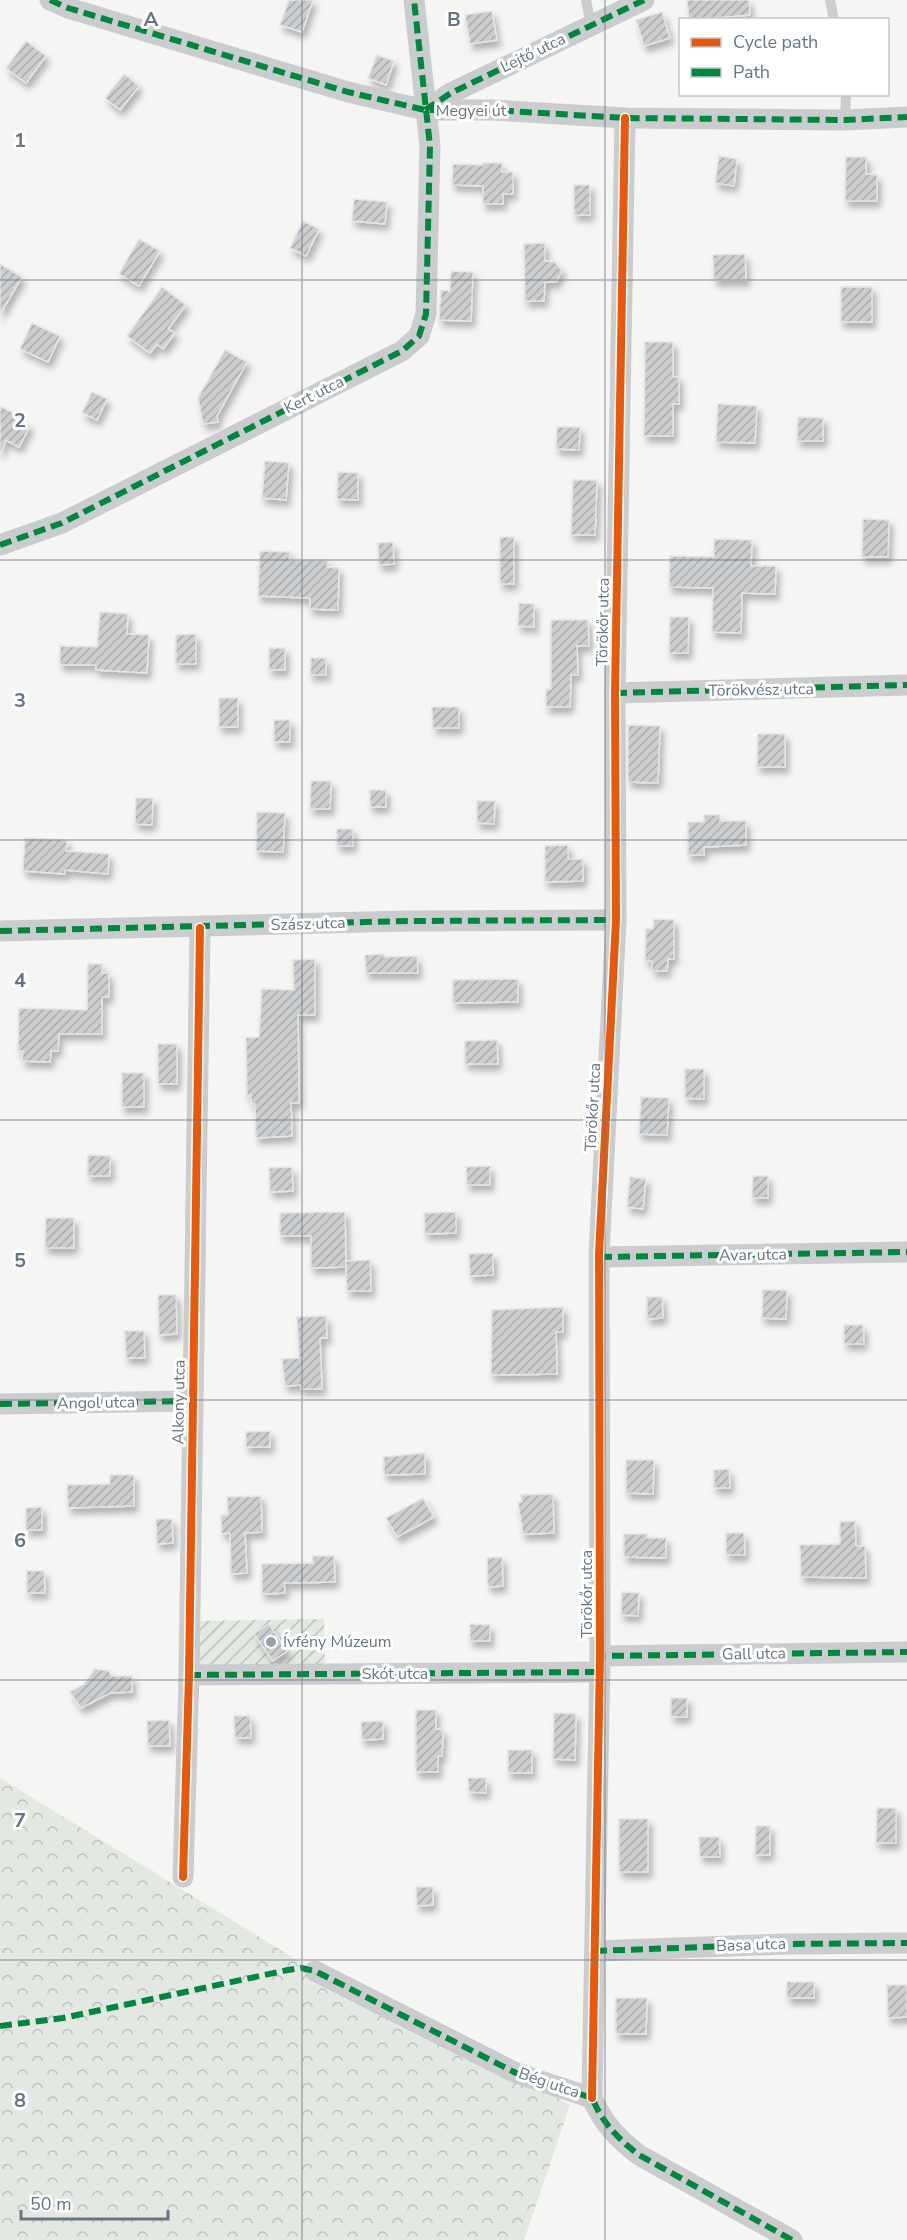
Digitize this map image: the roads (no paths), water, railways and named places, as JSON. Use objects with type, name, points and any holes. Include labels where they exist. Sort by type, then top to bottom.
[{"type":"street","name":"Megyei út","points":[[50,0],[68,8],[348,92],[425,110],[492,110],[625,118],[846,120],[907,117]]},
{"type":"street","name":"Kert utca","points":[[0,545],[62,523],[412,344],[422,331],[426,314],[430,146],[414,0]]},
{"type":"street","name":"Lejtő utca","points":[[425,110],[451,93],[644,0]]},
{"type":"street","name":"Törökőr utca","points":[[592,2098],[600,1664],[600,1257],[616,920],[615,693],[625,118]]},
{"type":"street","name":"Törökvész utca","points":[[615,693],[907,685]]},
{"type":"street","name":"Szász utca","points":[[0,931],[200,928],[407,921],[616,920]]},
{"type":"street","name":"Alkony utca","points":[[183,1876],[189,1675],[200,928]]},
{"type":"street","name":"Avar utca","points":[[600,1257],[907,1252]]},
{"type":"street","name":"Angol utca","points":[[0,1404],[192,1401]]},
{"type":"street","name":"Gall utca","points":[[600,1664],[907,1652]]},
{"type":"street","name":"Skót utca","points":[[189,1675],[600,1664]]},
{"type":"street","name":"Basa utca","points":[[595,1951],[786,1944],[907,1943]]},
{"type":"street","name":"Bég utca","points":[[315,1971],[516,2073],[592,2098],[602,2120],[619,2139],[639,2154],[792,2240]]},
{"type":"lane","points":[[586,0],[591,25]]},
{"type":"lane","points":[[830,0],[834,18]]},
{"type":"lane","points":[[846,96],[846,120]]},
{"type":"place","name":"Ívfény Múzeum","points":[[271,1642]]}]
